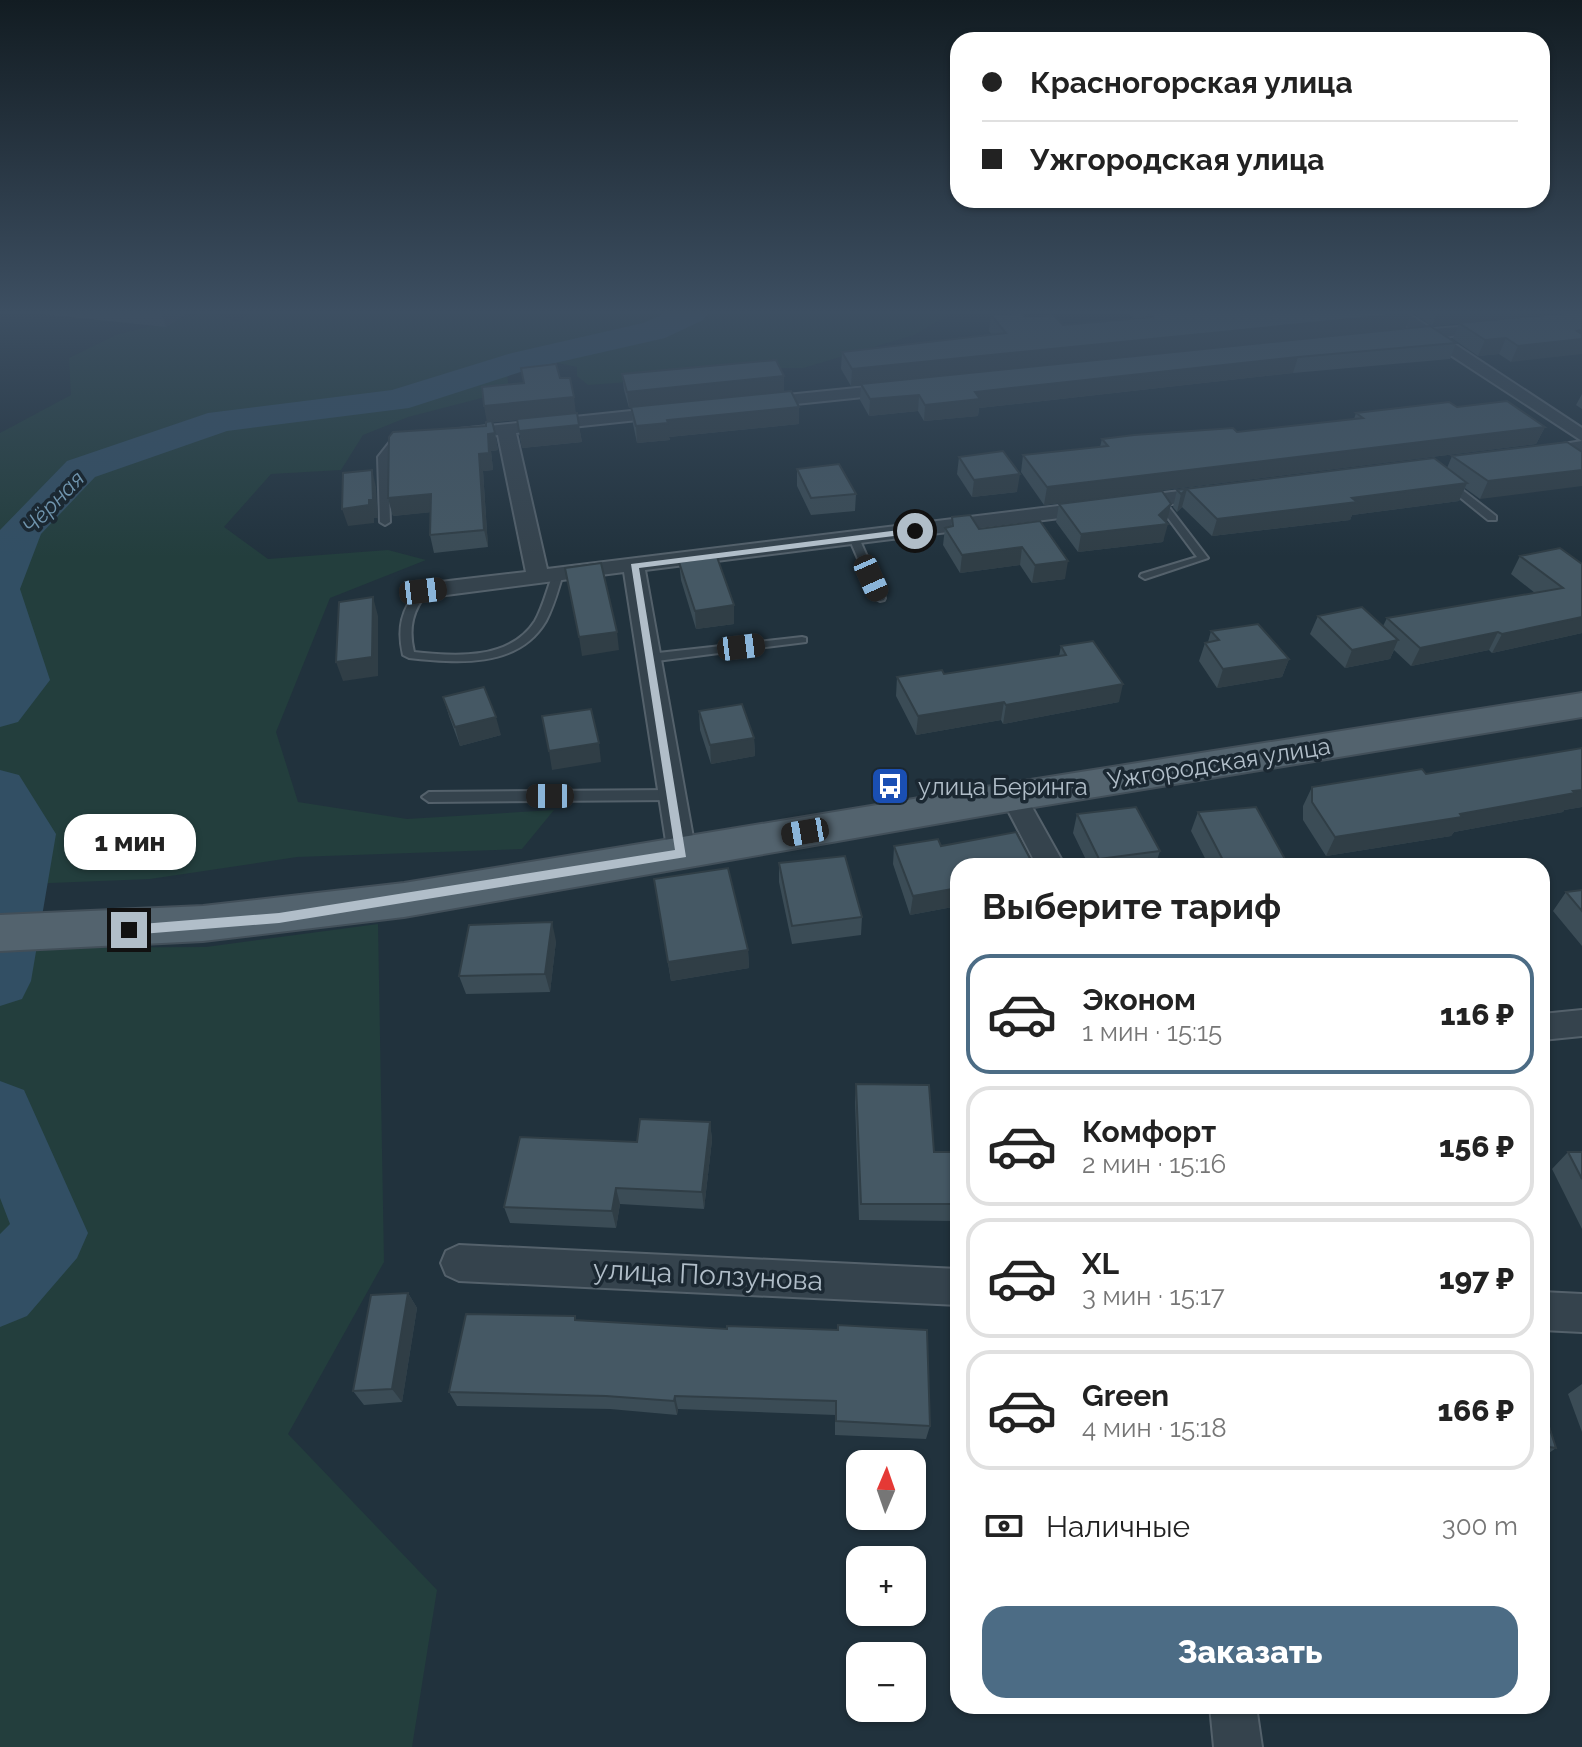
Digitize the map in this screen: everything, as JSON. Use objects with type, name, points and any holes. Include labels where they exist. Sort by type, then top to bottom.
[{"type":"main road","name":"Ужгородская улица","points":[[19,933],[159,929],[279,918],[1582,705]]},
{"type":"street","points":[[741,404],[837,395]]},
{"type":"street","points":[[1521,395],[1582,436]]},
{"type":"street","points":[[446,435],[694,409]]},
{"type":"street","points":[[506,429],[548,575]]},
{"type":"street","points":[[1520,455],[1582,447]]},
{"type":"street","points":[[423,591],[1238,490]]},
{"type":"street","points":[[634,566],[682,854]]},
{"type":"street","points":[[1014,797],[1047,858]]},
{"type":"street","points":[[1550,1026],[1582,1023]]},
{"type":"street","name":"улица Ползунова","points":[[459,1263],[950,1287]]},
{"type":"street","points":[[1550,1311],[1582,1313]]},
{"type":"street","points":[[1234,1714],[1238,1747]]},
{"type":"lane","points":[[385,522],[383,457],[396,440],[415,438]]},
{"type":"lane","points":[[1445,468],[1492,518]]},
{"type":"lane","points":[[1145,576],[1203,558],[1159,500]]},
{"type":"lane","points":[[854,538],[880,598]]},
{"type":"lane","points":[[423,591],[409,604],[404,637],[409,655],[477,658],[518,646],[538,625],[548,575]]},
{"type":"lane","points":[[649,658],[802,640]]},
{"type":"lane","points":[[429,797],[672,795]]},
{"type":"green space","points":[[71,395],[495,395],[408,417],[363,435],[341,470],[271,474],[224,527],[268,559],[388,550],[426,560],[330,598],[276,732],[298,802],[407,819],[554,810],[522,849],[297,857],[150,879],[0,885],[0,433]]},
{"type":"green space","points":[[378,924],[384,1262],[288,1434],[437,1590],[412,1747],[0,1747],[0,948],[206,947]]},
{"type":"building","points":[[483,395],[573,395],[574,397],[484,406]]},
{"type":"building","points":[[756,395],[793,395],[799,407],[636,426],[631,407]]},
{"type":"building","points":[[867,395],[977,395],[980,399],[925,405],[919,395],[870,399]]},
{"type":"building","points":[[1507,401],[1545,427],[1047,487],[1023,455],[1108,446],[1102,439],[1134,435],[1233,428],[1237,432],[1363,418],[1356,413],[1449,402],[1457,407]]},
{"type":"building","points":[[577,413],[579,425],[519,431],[517,419]]},
{"type":"building","points":[[492,421],[495,433],[488,434],[489,453],[479,454],[484,530],[430,535],[431,494],[388,498],[389,437],[393,432],[486,426],[486,422]]},
{"type":"building","points":[[1567,442],[1582,452],[1582,470],[1488,481],[1452,456]]},
{"type":"building","points":[[1003,451],[1020,474],[974,480],[959,457]]},
{"type":"building","points":[[1434,458],[1467,483],[1352,498],[1357,502],[1217,519],[1187,489],[1181,494],[1177,490]]},
{"type":"building","points":[[839,464],[856,494],[811,498],[797,469]]},
{"type":"building","points":[[372,470],[373,500],[369,500],[369,505],[342,509],[343,473]]},
{"type":"building","points":[[1162,491],[1171,504],[1159,515],[1168,524],[1081,534],[1059,504]]},
{"type":"building","points":[[970,515],[979,529],[1040,521],[1068,561],[1035,565],[1022,547],[962,555],[945,528],[953,526],[952,517]]},
{"type":"building","points":[[1560,548],[1582,564],[1582,617],[1420,648],[1387,618],[1563,588],[1520,556]]},
{"type":"building","points":[[717,557],[734,605],[695,611],[679,562]]},
{"type":"building","points":[[601,563],[617,632],[579,637],[565,568]]},
{"type":"building","points":[[373,597],[372,657],[336,662],[339,602]]},
{"type":"building","points":[[1362,607],[1398,640],[1352,650],[1318,616]]},
{"type":"building","points":[[1258,624],[1289,659],[1223,669],[1205,643],[1219,640],[1211,631]]},
{"type":"building","points":[[1093,641],[1123,684],[1006,705],[1004,702],[918,716],[897,677],[942,670],[944,674],[1066,655],[1061,646]]},
{"type":"building","points":[[484,687],[496,717],[455,727],[443,697]]},
{"type":"building","points":[[742,704],[754,738],[710,745],[699,711]]},
{"type":"building","points":[[591,709],[599,743],[549,751],[542,716]]},
{"type":"building","points":[[1582,748],[1582,790],[1460,814],[1462,817],[1335,837],[1312,802],[1312,787],[1422,769],[1426,774]]},
{"type":"building","points":[[1136,807],[1160,851],[1099,858],[1077,814]]},
{"type":"building","points":[[1256,807],[1284,858],[1222,858],[1198,812]]},
{"type":"building","points":[[1016,832],[1030,858],[950,858],[950,889],[913,896],[894,846],[938,839],[941,846]]},
{"type":"building","points":[[845,856],[862,917],[792,926],[779,863]]},
{"type":"building","points":[[728,868],[748,950],[668,962],[654,879]]},
{"type":"building","points":[[1582,890],[1582,911],[1566,892]]},
{"type":"building","points":[[552,922],[545,974],[459,976],[469,925]]},
{"type":"building","points":[[856,1084],[929,1085],[934,1152],[950,1152],[950,1204],[861,1204]]},
{"type":"building","points":[[640,1119],[710,1122],[702,1192],[616,1188],[612,1211],[504,1207],[520,1137],[637,1142]]},
{"type":"building","points":[[1568,1152],[1582,1152],[1582,1179]]},
{"type":"building","points":[[408,1293],[392,1389],[353,1391],[371,1295]]},
{"type":"building","points":[[466,1314],[575,1316],[575,1320],[727,1329],[727,1326],[838,1330],[838,1325],[927,1330],[930,1426],[836,1421],[836,1401],[675,1396],[674,1401],[449,1392]]},
{"type":"building","points":[[1550,1430],[1556,1448],[1550,1447]]},
{"type":"waterway","name":"Чёрная","points":[[0,585],[21,530],[81,469],[221,421],[396,400],[414,395]]},
{"type":"waterway","name":"Чёрная","points":[[0,593],[25,680],[0,711]]},
{"type":"waterway","name":"Чёрная","points":[[0,788],[28,834],[0,981]]},
{"type":"waterway","name":"Чёрная","points":[[0,1111],[51,1233],[0,1289]]},
{"type":"place","name":"улица Беринга","points":[[890,786]]},
{"type":"route","points":[[129,930],[279,918],[682,854],[634,566],[915,531]]}]
